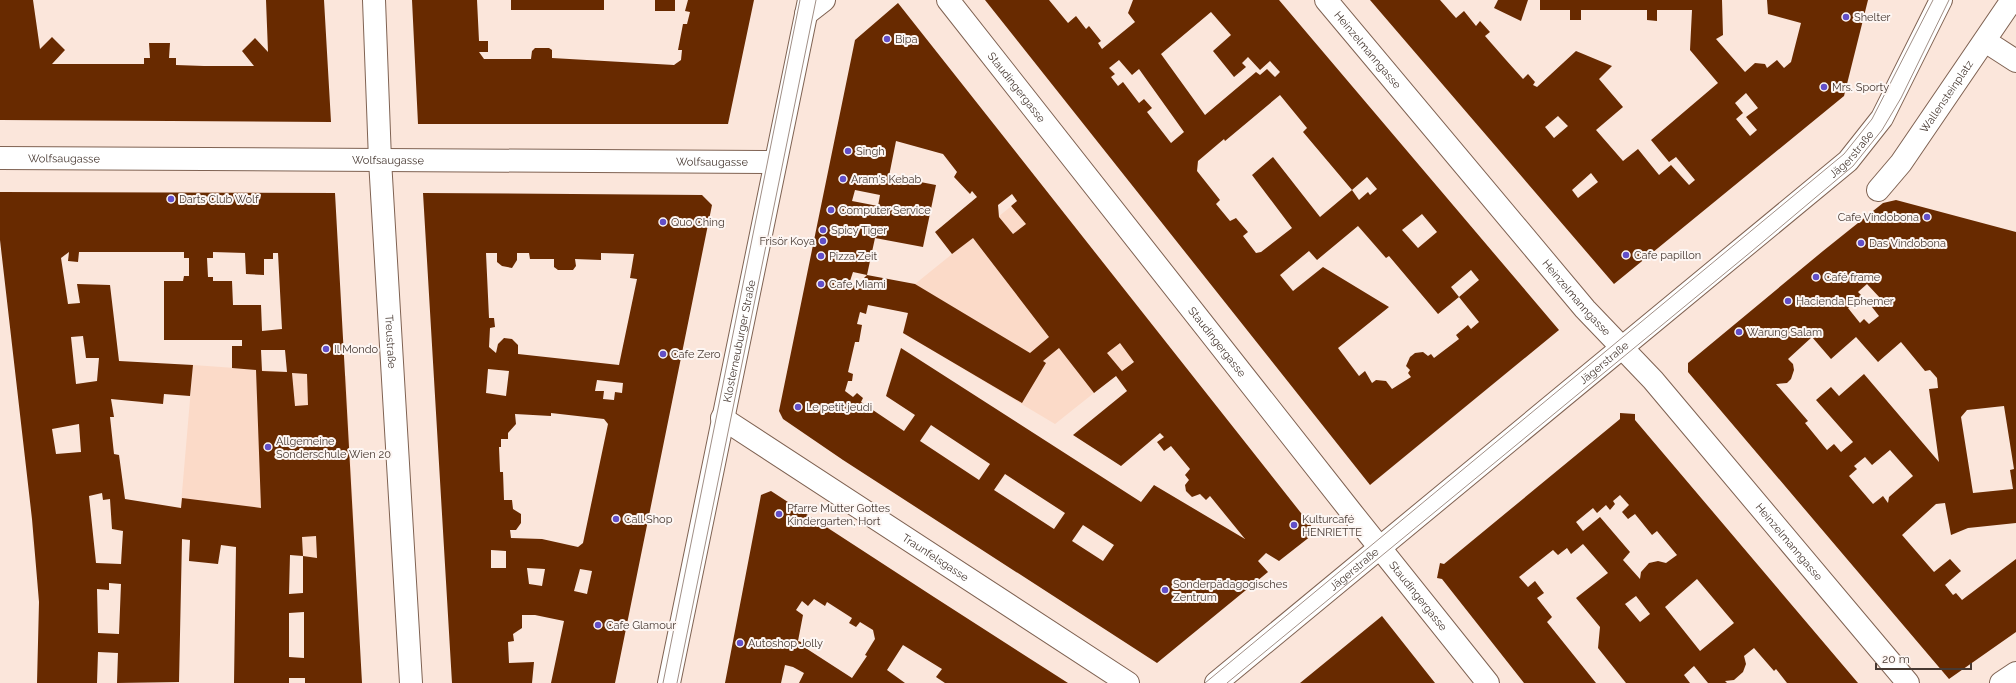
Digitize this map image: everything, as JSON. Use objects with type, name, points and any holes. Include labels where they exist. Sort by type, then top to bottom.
[{"type":"street","name":"Treustraße","points":[[374,0],[380,160],[411,683]]},
{"type":"street","points":[[807,7],[824,0]]},
{"type":"street","name":"Staudingergasse","points":[[948,0],[1352,513],[1381,547],[1488,683]]},
{"type":"street","name":"Heinzelmanngasse","points":[[1326,0],[1585,309],[1653,380],[1908,683]]},
{"type":"street","name":"Jägerstraße","points":[[1216,683],[1848,161],[1882,118],[1941,0]]},
{"type":"street","name":"Wallensteinplatz","points":[[1878,190],[1901,163],[2012,0]]},
{"type":"street","name":"Klosterneuburger Straße","points":[[669,683],[807,7]]},
{"type":"street","points":[[1985,41],[2016,61]]},
{"type":"street","name":"Wolfsaugasse","points":[[0,158],[775,162]]},
{"type":"street","name":"Traunfelsgasse","points":[[722,418],[1128,683]]},
{"type":"street","points":[[2001,683],[2016,673]]},
{"type":"shaded area","points":[[1040,183],[1163,338],[1055,424],[903,333],[915,284]]},
{"type":"shaded area","name":"Allgemeine Sonderschule Wien 20","points":[[193,365],[346,376],[356,564],[178,539]]},
{"type":"building","points":[[0,0],[33,0],[40,49],[52,37],[65,50],[52,64],[144,64],[144,58],[150,58],[149,43],[170,43],[169,58],[176,58],[176,65],[254,66],[242,51],[255,38],[268,52],[266,0],[324,0],[331,122],[0,120]]},
{"type":"building","points":[[412,0],[477,0],[479,41],[488,41],[488,52],[479,52],[484,59],[531,59],[532,51],[535,48],[549,48],[552,50],[552,58],[674,65],[681,60],[682,50],[678,50],[683,24],[687,24],[690,12],[685,11],[688,0],[754,0],[728,124],[418,124]]},
{"type":"building","points":[[511,0],[604,0],[604,10],[511,10]]},
{"type":"building","points":[[655,0],[675,0],[675,11],[655,11]]},
{"type":"building","points":[[985,0],[1049,0],[1068,23],[1076,16],[1086,29],[1089,26],[1101,41],[1098,43],[1102,49],[1135,22],[1128,13],[1133,0],[1279,0],[1559,330],[1370,485]],"holes":[[[1211,12],[1231,35],[1213,51],[1234,77],[1246,67],[1242,63],[1248,57],[1260,70],[1270,61],[1280,72],[1275,77],[1267,69],[1260,75],[1256,72],[1205,115],[1161,54]],[[1119,60],[1132,75],[1139,69],[1184,132],[1171,143],[1147,112],[1152,108],[1144,99],[1139,103],[1123,82],[1118,86],[1111,77],[1115,74],[1109,68]],[[1280,95],[1307,128],[1303,132],[1352,190],[1320,217],[1273,157],[1252,175],[1292,228],[1261,252],[1256,253],[1243,236],[1248,232],[1236,218],[1230,221],[1216,204],[1220,200],[1197,171],[1198,161],[1224,139],[1225,141]],[[1367,177],[1377,189],[1370,195],[1368,192],[1359,200],[1352,190]],[[1422,214],[1437,232],[1418,248],[1402,230]],[[1358,226],[1386,258],[1389,256],[1438,314],[1459,297],[1479,322],[1471,329],[1468,325],[1456,335],[1459,339],[1434,358],[1431,354],[1428,356],[1423,352],[1415,353],[1410,357],[1406,366],[1410,370],[1408,373],[1411,377],[1392,389],[1386,381],[1376,380],[1372,383],[1365,371],[1359,376],[1338,348],[1389,307],[1323,267],[1293,291],[1280,275],[1309,251],[1317,260]],[[1471,270],[1479,280],[1459,297],[1451,287]]]},
{"type":"building","points":[[1370,0],[1440,0],[1456,18],[1464,11],[1476,26],[1480,21],[1490,32],[1485,36],[1523,79],[1528,74],[1535,82],[1533,85],[1537,87],[1576,51],[1612,66],[1599,79],[1623,107],[1596,130],[1623,161],[1638,149],[1659,175],[1671,165],[1689,185],[1695,180],[1676,157],[1669,162],[1651,140],[1718,83],[1690,50],[1692,10],[1657,10],[1657,21],[1647,20],[1647,10],[1581,10],[1581,20],[1570,20],[1570,10],[1540,10],[1540,0],[1722,0],[1723,35],[1716,39],[1745,72],[1755,63],[1765,64],[1767,68],[1777,60],[1784,68],[1791,62],[1801,23],[1768,14],[1767,0],[1868,0],[1844,96],[1614,284]],"holes":[[[1746,93],[1758,108],[1746,117],[1757,130],[1750,136],[1736,119],[1743,113],[1735,103]],[[1558,116],[1568,126],[1554,138],[1545,127]],[[1591,173],[1598,182],[1578,198],[1572,190]]]},
{"type":"building","points":[[1498,0],[1528,0],[1521,21],[1494,8]]},
{"type":"building","points":[[898,3],[1316,532],[1279,561],[1266,553],[1258,561],[1268,572],[1157,663],[843,460],[783,419],[779,411],[855,40]],"holes":[[[896,141],[943,154],[957,172],[954,177],[970,194],[972,191],[977,197],[935,232],[952,254],[973,238],[1049,337],[1030,353],[915,284],[867,275],[875,238],[923,247],[936,185],[889,176]],[[855,190],[880,195],[878,206],[852,201]],[[1012,194],[1017,201],[1011,206],[1026,224],[1013,234],[999,217],[998,205]],[[853,272],[867,275],[863,279],[861,287],[849,284]],[[868,305],[908,313],[903,333],[1022,403],[1046,363],[1043,361],[1059,348],[1094,393],[1116,376],[1127,391],[1073,435],[1121,466],[1160,433],[1164,437],[1157,442],[1164,451],[1171,446],[1190,469],[1185,475],[1189,480],[1185,485],[1186,491],[1192,497],[1200,494],[1206,500],[1210,496],[1245,539],[1154,485],[1141,502],[901,348],[886,396],[915,415],[904,431],[861,402],[863,398],[857,393],[853,397],[845,391],[848,381],[852,381],[853,374],[848,372],[855,342],[859,342],[862,325],[857,324],[860,312],[866,314]],[[1120,343],[1134,362],[1122,371],[1107,353]],[[931,425],[990,464],[979,480],[920,441]],[[1005,474],[1065,513],[1054,529],[994,490]],[[1083,525],[1114,545],[1103,561],[1072,541]]]},
{"type":"building","points":[[0,192],[335,193],[362,683],[305,683],[305,678],[289,678],[289,683],[234,683],[236,547],[221,545],[218,564],[189,561],[190,540],[182,539],[179,682],[117,683],[118,653],[98,652],[97,683],[37,683],[39,602],[32,519],[0,240]],"holes":[[[69,252],[68,261],[78,262],[79,252],[184,252],[184,258],[189,258],[189,276],[184,276],[183,281],[164,281],[164,340],[242,340],[242,346],[232,346],[232,368],[256,370],[261,508],[182,498],[181,508],[125,499],[119,455],[114,454],[110,417],[114,417],[111,399],[163,404],[164,394],[190,396],[193,365],[119,361],[110,285],[77,284],[80,303],[68,304],[61,258]],[[213,252],[245,253],[246,274],[264,275],[264,259],[273,259],[273,253],[278,253],[282,329],[262,331],[261,305],[233,305],[232,281],[213,281],[213,277],[208,277],[207,258],[213,258]],[[83,336],[86,358],[99,358],[97,381],[76,384],[71,337]],[[261,350],[285,350],[287,372],[262,371]],[[292,373],[307,374],[308,405],[295,406]],[[79,424],[81,452],[56,454],[52,429]],[[102,493],[103,500],[110,499],[112,529],[123,531],[121,564],[96,563],[89,496]],[[316,536],[317,558],[303,556],[302,537]],[[290,555],[303,556],[303,593],[289,594]],[[109,583],[121,584],[119,634],[98,633],[97,589],[109,590]],[[304,612],[304,658],[289,657],[289,613]]]},
{"type":"building","points":[[423,193],[702,195],[712,205],[615,683],[551,683],[564,621],[535,615],[522,615],[522,628],[513,634],[514,641],[508,642],[509,663],[534,662],[532,683],[452,683]],"holes":[[[486,253],[497,253],[497,262],[502,266],[512,268],[517,260],[517,253],[529,253],[530,259],[554,259],[554,267],[558,270],[573,270],[576,266],[575,259],[601,260],[601,253],[634,254],[630,278],[637,279],[619,365],[518,354],[518,345],[512,339],[504,338],[498,344],[496,353],[489,347],[490,328],[495,327],[494,318],[489,318]],[[488,369],[509,371],[506,396],[486,393]],[[597,380],[623,383],[622,393],[615,392],[614,400],[603,399],[604,391],[595,391]],[[551,413],[604,419],[608,424],[583,543],[578,547],[542,539],[511,538],[510,530],[516,530],[521,523],[521,514],[513,509],[512,500],[504,500],[503,472],[500,472],[499,447],[501,447],[501,439],[508,439],[508,433],[516,424],[515,414],[551,416]],[[491,550],[506,551],[506,568],[491,568]],[[527,568],[545,569],[542,586],[529,584]],[[580,569],[592,571],[587,594],[574,591]]]},
{"type":"building","points":[[1896,200],[2016,232],[2016,523],[1968,528],[1951,535],[1945,503],[1936,504],[1902,535],[1934,572],[1950,559],[1961,571],[1945,585],[1953,595],[1956,593],[1962,600],[2016,559],[2016,632],[1949,679],[1688,372],[1688,363],[1883,203]],"holes":[[[1867,284],[1881,299],[1872,307],[1879,316],[1869,324],[1864,319],[1860,323],[1848,308],[1862,296],[1858,292]],[[1812,337],[1831,359],[1856,337],[1878,362],[1901,342],[1925,371],[1930,370],[1937,378],[1938,388],[1929,389],[1939,462],[1864,374],[1839,396],[1831,387],[1816,400],[1853,442],[1841,452],[1834,444],[1827,450],[1805,423],[1808,421],[1776,384],[1787,383],[1791,379],[1794,370],[1793,364],[1788,359]],[[2004,406],[2014,469],[2010,470],[2013,489],[1973,493],[1961,417],[1967,410]],[[1890,450],[1913,476],[1889,497],[1888,503],[1883,496],[1873,504],[1849,476],[1857,469],[1854,466],[1865,457],[1872,465]]]},
{"type":"building","points":[[1620,413],[1635,414],[1635,420],[1858,683],[1787,683],[1776,669],[1774,671],[1754,648],[1744,656],[1746,664],[1743,672],[1734,680],[1725,681],[1727,683],[1708,683],[1694,666],[1684,675],[1690,683],[1626,683],[1598,648],[1600,627],[1576,598],[1608,573],[1583,544],[1571,554],[1567,548],[1558,555],[1553,550],[1519,577],[1528,587],[1535,581],[1544,593],[1537,598],[1552,617],[1547,622],[1596,683],[1524,683],[1442,579],[1437,578],[1440,563],[1444,564],[1620,419]],"holes":[[[1620,495],[1629,505],[1622,512],[1628,519],[1635,514],[1652,535],[1657,531],[1677,555],[1666,563],[1658,561],[1649,563],[1641,572],[1640,579],[1623,560],[1630,552],[1600,517],[1583,531],[1576,522],[1593,508],[1597,513],[1606,505],[1610,510],[1615,504],[1613,501]],[[1697,579],[1734,623],[1700,651],[1665,607]],[[1636,596],[1650,614],[1640,622],[1625,604]]]},
{"type":"building","points":[[771,491],[1068,683],[945,683],[936,677],[942,669],[903,645],[887,670],[905,683],[799,683],[804,673],[793,667],[785,665],[781,683],[725,683],[761,495]],"holes":[[[814,599],[825,606],[827,602],[852,618],[849,623],[856,627],[860,622],[873,630],[875,639],[865,655],[867,656],[852,678],[804,647],[804,643],[798,641],[803,615],[796,610],[802,601],[808,606]]]},
{"type":"building","points":[[1382,616],[1435,683],[1300,683]]},
{"type":"tram line","points":[[663,683],[800,0]]},
{"type":"tram line","points":[[677,683],[816,0]]},
{"type":"tram line","points":[[1205,683],[1844,154],[1872,119],[1933,0]]},
{"type":"tram line","points":[[1227,683],[1752,251],[1853,166],[1882,130],[1901,98],[1949,0]]},
{"type":"place","name":"Shelter","points":[[1846,17]]},
{"type":"place","name":"Bipa","points":[[887,39]]},
{"type":"place","name":"Mrs. Sporty","points":[[1824,87]]},
{"type":"place","name":"Singh","points":[[848,151]]},
{"type":"place","name":"Aram's Kebab","points":[[843,179]]},
{"type":"place","name":"Darts Club Wolf","points":[[171,199]]},
{"type":"place","name":"Computer Service","points":[[831,210]]},
{"type":"place","name":"Cafe Vindobona","points":[[1927,217]]},
{"type":"place","name":"Quo Ching","points":[[663,222]]},
{"type":"place","name":"Spicy Tiger","points":[[823,230]]},
{"type":"place","name":"Frisör Koya","points":[[823,241]]},
{"type":"place","name":"Das Vindobona","points":[[1861,243]]},
{"type":"place","name":"Cafe papillon","points":[[1626,255]]},
{"type":"place","name":"Pizza Zeit","points":[[821,256]]},
{"type":"place","name":"Café frame","points":[[1816,277]]},
{"type":"place","name":"Cafe Miami","points":[[821,284]]},
{"type":"place","name":"Hacienda Ephemer","points":[[1788,301]]},
{"type":"place","name":"Warung Salam","points":[[1739,332]]},
{"type":"place","name":"Il Mondo","points":[[326,349]]},
{"type":"place","name":"Cafe Zero","points":[[663,354]]},
{"type":"place","name":"Le petit jeudi","points":[[798,407]]},
{"type":"place","name":"Allgemeine Sonderschule Wien 20","points":[[268,447]]},
{"type":"place","name":"Pfarre Mutter Gottes Kindergarten, Hort","points":[[779,514]]},
{"type":"place","name":"Call Shop","points":[[616,519]]},
{"type":"place","name":"Kulturcafé HENRIETTE","points":[[1294,525]]},
{"type":"place","name":"Sonderpädagogisches Zentrum","points":[[1165,590]]},
{"type":"place","name":"Cafe Glamour","points":[[598,625]]},
{"type":"place","name":"Autoshop Jolly","points":[[740,643]]}]
